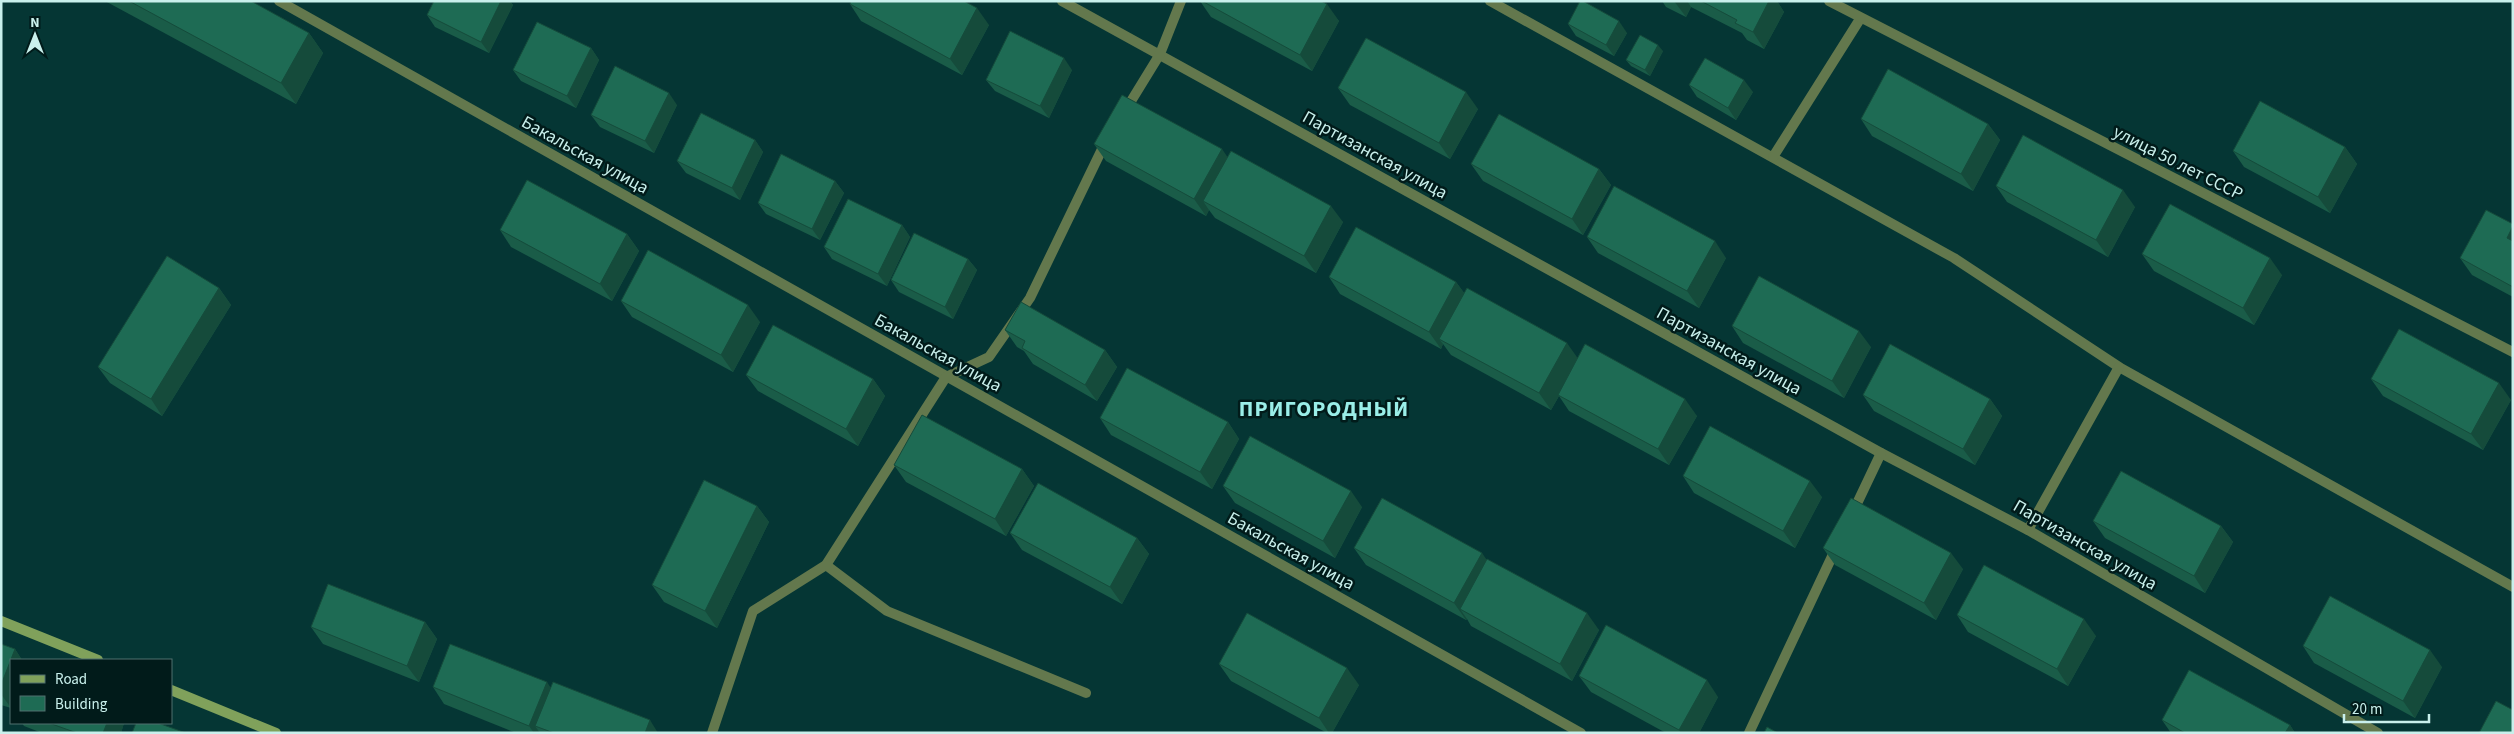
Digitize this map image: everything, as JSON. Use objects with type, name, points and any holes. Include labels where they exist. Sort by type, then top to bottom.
[{"type":"street","name":"Бакальская улица","points":[[279,1],[1581,733]]},
{"type":"street","name":"Партизанская улица","points":[[1062,1],[1881,453],[2028,530],[2378,733]]},
{"type":"street","points":[[712,733],[753,611],[826,565],[946,377],[989,357],[1030,298],[1116,125],[1160,54],[1181,1]]},
{"type":"street","points":[[1490,1],[1954,258],[2119,367],[2513,587]]},
{"type":"street","name":"улица 50 лет СССР","points":[[1830,1],[1860,19],[2513,352]]},
{"type":"street","points":[[1773,157],[1860,19]]},
{"type":"street","points":[[2028,530],[2119,367]]},
{"type":"street","points":[[1749,733],[1881,453]]},
{"type":"street","points":[[826,565],[886,611],[1086,693]]},
{"type":"street","points":[[1,621],[96,659]]},
{"type":"street","points":[[172,690],[276,733]]},
{"type":"building","points":[[129,1],[251,1],[309,33],[281,83]]},
{"type":"building","points":[[434,1],[501,1],[481,42],[427,15]]},
{"type":"building","points":[[851,1],[964,1],[977,8],[950,59],[850,4]]},
{"type":"building","points":[[1202,1],[1321,1],[1327,4],[1300,55]]},
{"type":"building","points":[[1580,1],[1619,21],[1606,45],[1568,24]]},
{"type":"building","points":[[1701,1],[1769,1],[1753,32],[1735,23],[1737,20]]},
{"type":"building","points":[[537,22],[591,48],[567,96],[513,70]]},
{"type":"building","points":[[1010,31],[1064,58],[1040,106],[986,80]]},
{"type":"building","points":[[1640,35],[1658,45],[1645,70],[1626,60]]},
{"type":"building","points":[[1366,38],[1466,92],[1439,143],[1338,88]]},
{"type":"building","points":[[1705,58],[1744,80],[1728,108],[1689,85]]},
{"type":"building","points":[[615,66],[669,93],[645,141],[591,115]]},
{"type":"building","points":[[1888,69],[1988,124],[1961,174],[1861,119]]},
{"type":"building","points":[[1122,95],[1222,149],[1194,199],[1094,144]]},
{"type":"building","points":[[2260,101],[2345,147],[2318,197],[2233,151]]},
{"type":"building","points":[[701,113],[755,140],[732,188],[677,161]]},
{"type":"building","points":[[1499,114],[1599,169],[1572,219],[1471,164]]},
{"type":"building","points":[[2023,135],[2123,190],[2096,240],[1996,186]]},
{"type":"building","points":[[1231,151],[1331,206],[1304,256],[1203,201]]},
{"type":"building","points":[[781,154],[835,181],[812,229],[758,203]]},
{"type":"building","points":[[527,180],[627,234],[600,284],[500,230]]},
{"type":"building","points":[[1614,186],[1715,241],[1687,291],[1587,237]]},
{"type":"building","points":[[848,199],[902,225],[878,274],[824,247]]},
{"type":"building","points":[[2170,204],[2270,258],[2243,308],[2142,254]]},
{"type":"building","points":[[2486,210],[2513,224],[2507,238],[2513,241],[2513,287],[2460,258]]},
{"type":"building","points":[[1356,227],[1456,282],[1429,332],[1329,277]]},
{"type":"building","points":[[914,233],[968,259],[945,307],[891,280]]},
{"type":"building","points":[[648,250],[748,305],[721,355],[621,301]]},
{"type":"building","points":[[167,256],[219,288],[151,399],[98,367]]},
{"type":"building","points":[[1759,276],[1859,331],[1832,381],[1732,326]]},
{"type":"building","points":[[1467,288],[1567,343],[1539,393],[1439,339]]},
{"type":"building","points":[[1021,302],[1105,350],[1085,385],[1022,348],[1025,341],[1005,330]]},
{"type":"building","points":[[773,325],[873,379],[846,429],[746,375]]},
{"type":"building","points":[[2399,329],[2499,383],[2471,434],[2371,379]]},
{"type":"building","points":[[1585,344],[1685,399],[1658,449],[1558,395]]},
{"type":"building","points":[[1890,344],[1990,399],[1963,449],[1863,395]]},
{"type":"building","points":[[1127,368],[1228,422],[1200,472],[1100,418]]},
{"type":"building","points":[[922,415],[1022,469],[995,519],[894,465]]},
{"type":"building","points":[[1710,426],[1810,481],[1783,531],[1683,476]]},
{"type":"building","points":[[1250,436],[1351,491],[1323,541],[1223,486]]},
{"type":"building","points":[[2121,471],[2221,526],[2194,576],[2093,521]]},
{"type":"building","points":[[704,480],[757,506],[705,611],[652,585]]},
{"type":"building","points":[[1038,483],[1137,538],[1110,587],[1010,533]]},
{"type":"building","points":[[1382,498],[1482,553],[1454,603],[1354,548]]},
{"type":"building","points":[[1851,498],[1951,553],[1924,603],[1823,548]]},
{"type":"building","points":[[1487,559],[1587,613],[1560,664],[1460,609]]},
{"type":"building","points":[[1984,565],[2084,619],[2057,669],[1957,615]]},
{"type":"building","points":[[328,584],[425,622],[407,666],[311,627]]},
{"type":"building","points":[[2330,596],[2430,650],[2403,701],[2303,646]]},
{"type":"building","points":[[1247,613],[1347,668],[1319,718],[1219,664]]},
{"type":"building","points":[[1606,625],[1707,680],[1679,730],[1579,676]]},
{"type":"building","points":[[1,644],[15,649],[1,685]]},
{"type":"building","points":[[450,644],[547,682],[529,726],[433,687]]},
{"type":"building","points":[[2189,670],[2290,725],[2285,733],[2185,733],[2162,720]]},
{"type":"building","points":[[553,682],[650,720],[645,733],[554,733],[535,726]]},
{"type":"building","points":[[2496,701],[2513,710],[2513,733],[2479,733]]},
{"type":"building","points":[[52,724],[107,724],[103,733],[77,733]]},
{"type":"building","points":[[136,724],[161,724],[186,733],[132,733]]},
{"type":"building","points":[[1767,727],[1778,733],[1764,733]]},
{"type":"district","name":"ПРИГОРОДНЫЙ","points":[[1324,409]]}]
